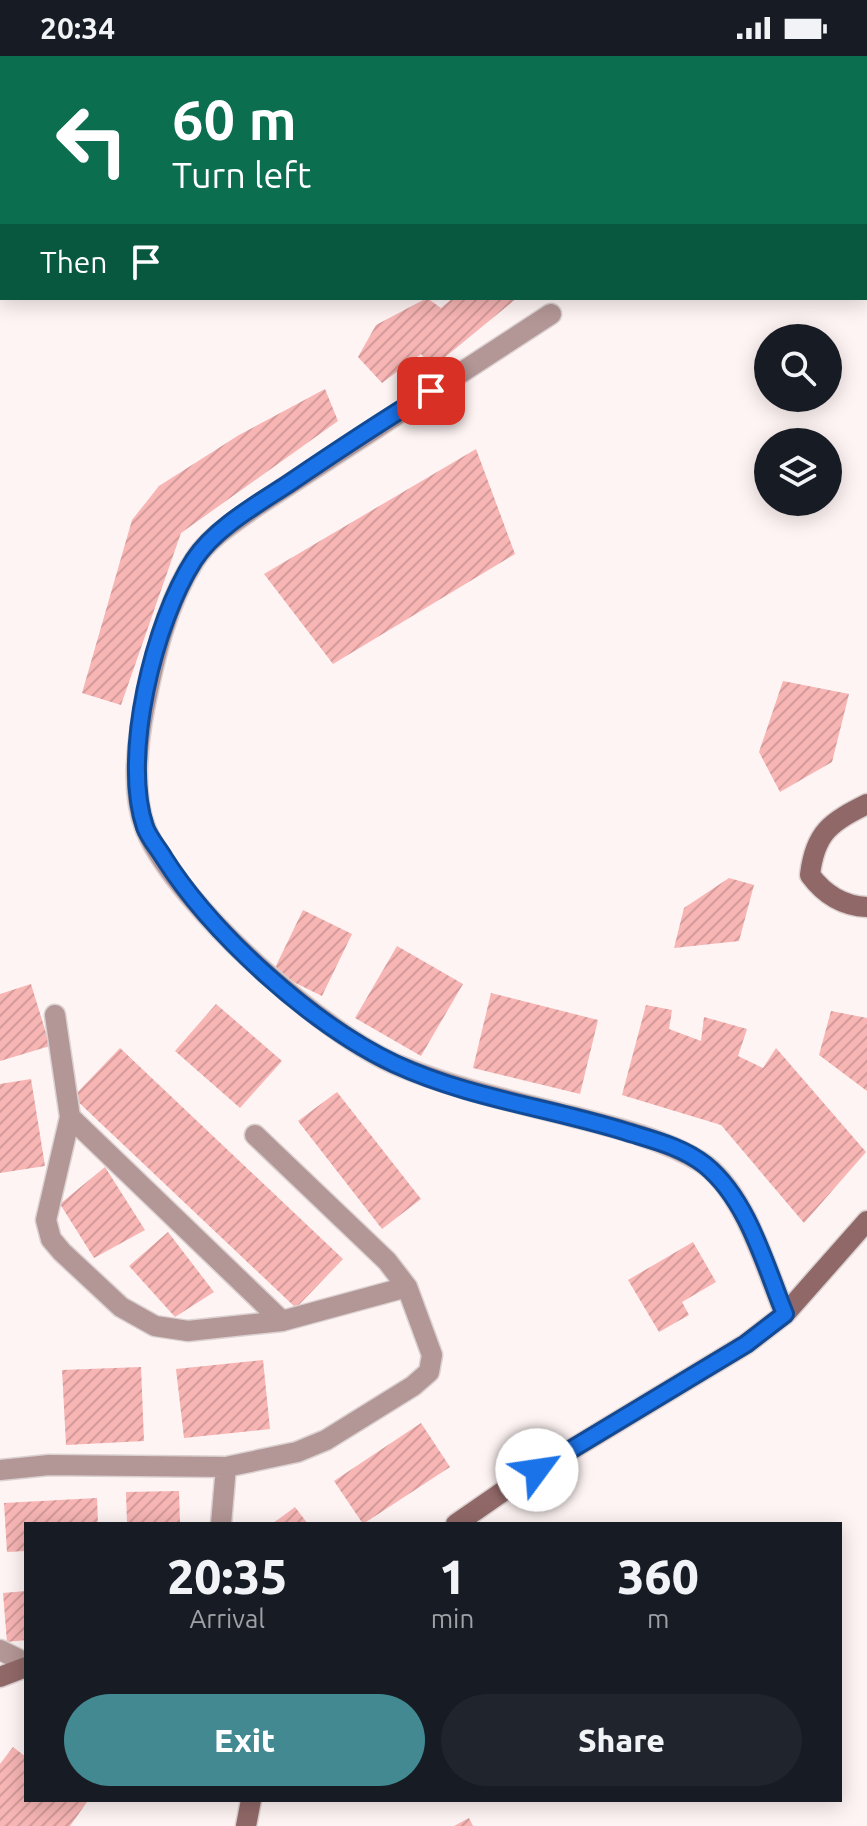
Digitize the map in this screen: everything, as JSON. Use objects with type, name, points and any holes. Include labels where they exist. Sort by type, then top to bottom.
[{"type":"main road","points":[[867,804],[832,821],[813,851],[810,875],[823,893],[867,907]]},
{"type":"main road","points":[[459,1522],[511,1486],[746,1344],[785,1314],[867,1221]]},
{"type":"main road","points":[[0,1677],[24,1666]]},
{"type":"main road","points":[[246,1826],[251,1802]]},
{"type":"street","points":[[551,314],[258,505],[220,533],[195,559],[154,657],[138,740],[138,787],[146,829],[177,879],[227,934],[305,1009],[351,1042],[398,1065],[453,1085],[670,1145],[704,1164],[728,1188],[748,1225],[785,1314]]},
{"type":"street","points":[[55,1015],[70,1117],[46,1220],[51,1239],[62,1252],[121,1307],[155,1326],[188,1331],[282,1321],[407,1287]]},
{"type":"street","points":[[70,1117],[282,1321]]},
{"type":"street","points":[[0,1470],[49,1465],[226,1467],[297,1452],[326,1440],[413,1386],[429,1372],[432,1355],[407,1287],[387,1261],[255,1135]]},
{"type":"street","points":[[221,1522],[226,1467]]},
{"type":"street","points":[[0,1650],[24,1664]]},
{"type":"building","points":[[423,300],[430,300],[441,308],[451,300],[515,300],[433,367],[421,354],[382,383],[358,357],[376,325]]},
{"type":"building","points":[[325,389],[338,421],[181,533],[121,705],[82,693],[132,520],[159,486],[239,435]]},
{"type":"building","points":[[476,449],[515,554],[333,664],[264,574]]},
{"type":"building","points":[[783,681],[849,694],[832,762],[780,792],[759,752]]},
{"type":"building","points":[[729,878],[754,885],[739,941],[674,948],[684,908]]},
{"type":"building","points":[[303,910],[352,934],[322,996],[273,972]]},
{"type":"building","points":[[397,946],[463,984],[421,1056],[355,1018]]},
{"type":"building","points":[[31,984],[50,1046],[0,1061],[0,994]]},
{"type":"building","points":[[491,993],[598,1020],[580,1094],[473,1068]]},
{"type":"building","points":[[216,1004],[282,1061],[240,1108],[175,1051]]},
{"type":"building","points":[[646,1005],[672,1010],[669,1029],[701,1041],[704,1017],[747,1029],[738,1056],[763,1068],[776,1048],[866,1152],[804,1223],[721,1125],[622,1095]]},
{"type":"building","points":[[831,1011],[867,1018],[867,1091],[819,1055]]},
{"type":"building","points":[[120,1048],[343,1259],[296,1308],[73,1097]]},
{"type":"building","points":[[31,1079],[45,1166],[0,1173],[0,1084]]},
{"type":"building","points":[[337,1092],[421,1199],[382,1229],[298,1121]]},
{"type":"building","points":[[105,1167],[145,1230],[94,1258],[60,1204]]},
{"type":"building","points":[[168,1232],[214,1292],[175,1317],[129,1266]]},
{"type":"building","points":[[693,1242],[716,1282],[682,1302],[689,1315],[659,1332],[628,1280]]},
{"type":"building","points":[[263,1360],[270,1429],[184,1438],[176,1369]]},
{"type":"building","points":[[141,1367],[144,1441],[66,1445],[62,1370]]},
{"type":"building","points":[[421,1423],[450,1467],[366,1522],[362,1522],[334,1481]]},
{"type":"building","points":[[179,1491],[180,1522],[127,1522],[126,1492]]},
{"type":"building","points":[[97,1498],[98,1522],[24,1522],[24,1551],[7,1552],[4,1503]]},
{"type":"building","points":[[295,1507],[306,1522],[275,1522]]},
{"type":"building","points":[[24,1591],[24,1640],[7,1642],[3,1593]]},
{"type":"building","points":[[13,1747],[24,1755],[24,1802],[87,1802],[70,1826],[0,1826],[0,1764]]},
{"type":"building","points":[[469,1818],[473,1826],[454,1826]]},
{"type":"route","points":[[431,391],[258,505],[220,533],[195,559],[174,602],[154,657],[138,740],[138,787],[146,829],[177,879],[227,934],[305,1009],[351,1042],[398,1065],[466,1089],[670,1145],[704,1164],[728,1188],[748,1225],[785,1314],[746,1344],[537,1470]]}]
